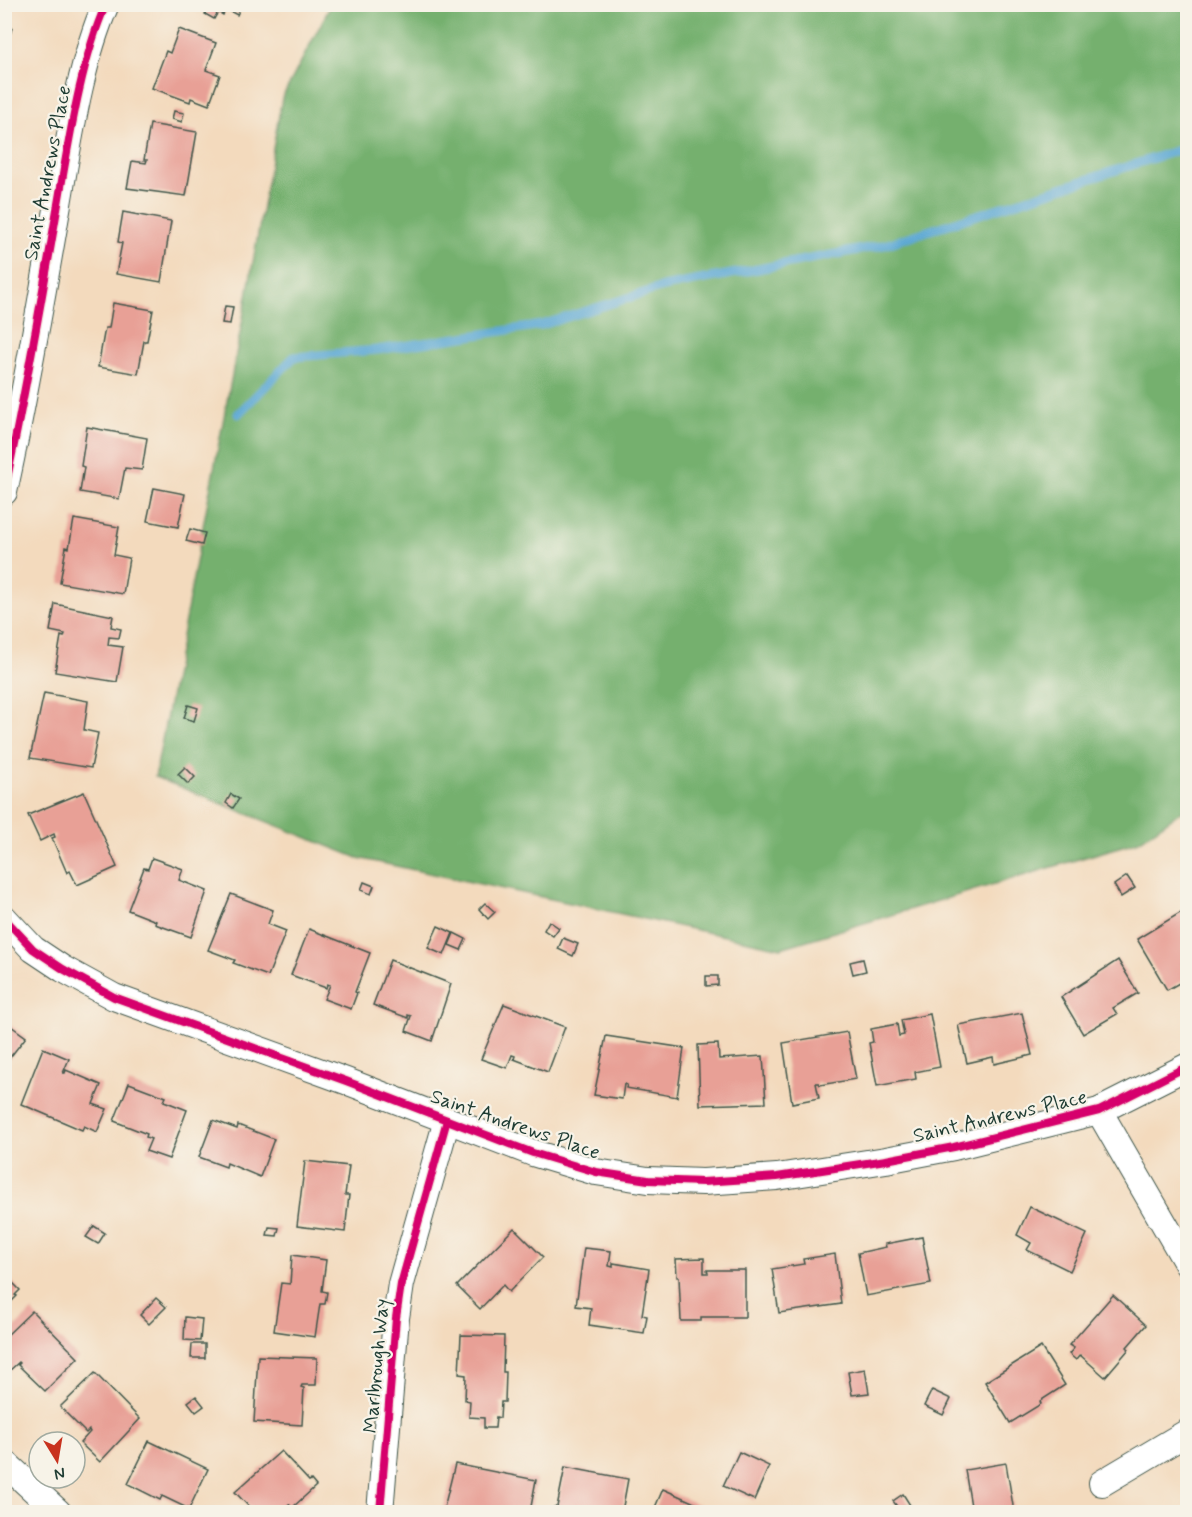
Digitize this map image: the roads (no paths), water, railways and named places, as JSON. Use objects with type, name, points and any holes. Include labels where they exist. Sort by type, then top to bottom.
[{"type":"street","name":"Saint Andrews Place","points":[[4,492],[21,413],[72,130],[85,69],[106,4]]},
{"type":"street","name":"Saint Andrews Place","points":[[4,918],[33,949],[63,969],[114,997],[346,1081],[533,1153],[596,1172],[648,1180],[703,1182],[777,1177],[954,1147],[1099,1111],[1188,1066]]},
{"type":"street","points":[[1099,1111],[1188,1265]]},
{"type":"street","name":"Marlbrough Way","points":[[380,1512],[396,1318],[401,1284],[447,1120]]},
{"type":"street","points":[[1102,1484],[1188,1432]]},
{"type":"street","points":[[4,1462],[58,1512]]},
{"type":"waterway","points":[[238,414],[294,357],[377,350],[542,325],[663,287],[884,245],[1188,147]]}]
